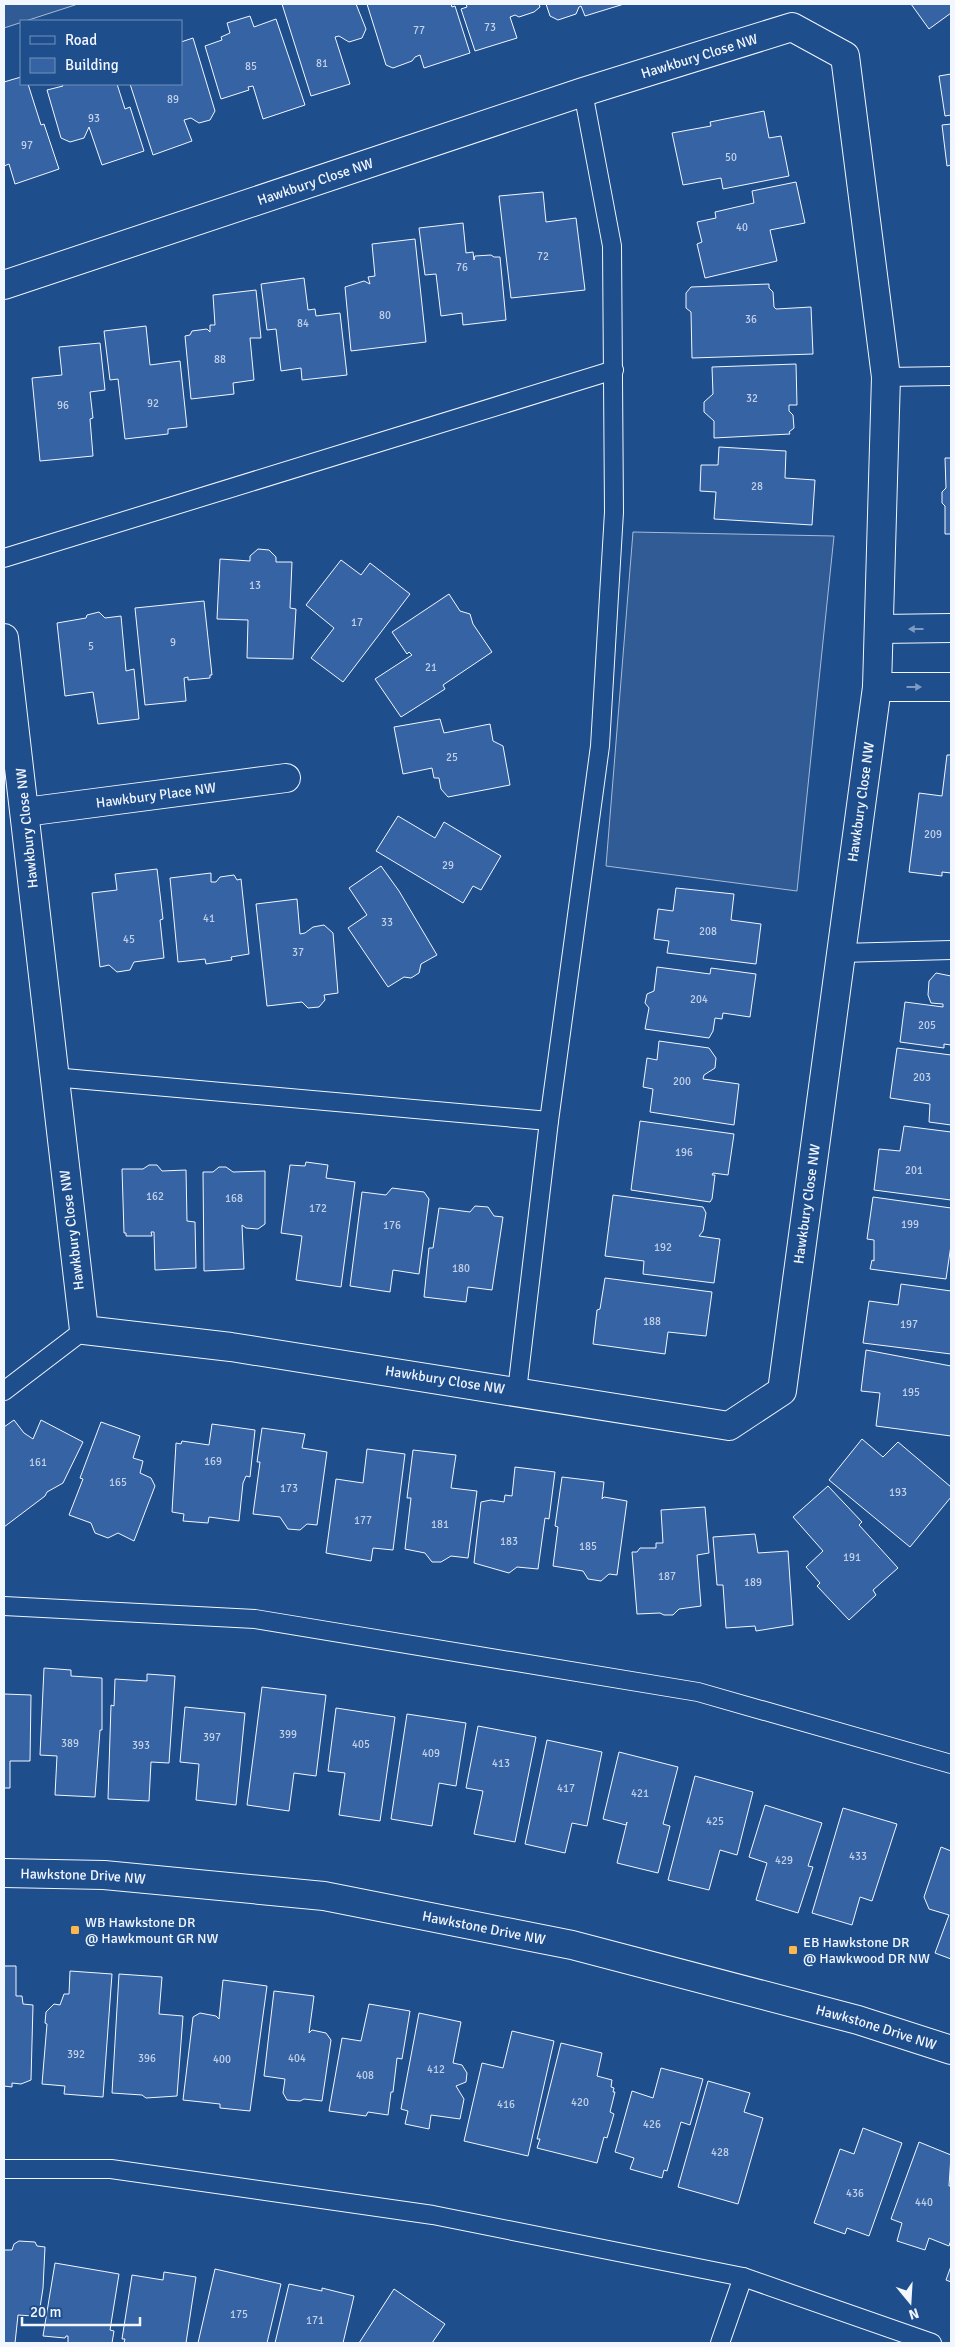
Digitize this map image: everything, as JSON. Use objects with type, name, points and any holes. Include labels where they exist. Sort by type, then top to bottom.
[{"type":"street","name":"Hawkbury Close NW","points":[[4,285],[584,92],[792,27],[845,56],[886,377],[880,629],[877,687],[782,1392],[729,1426],[231,1347],[84,1330],[53,1077],[26,812],[4,638]]},
{"type":"street","points":[[880,629],[951,628]]},
{"type":"street","points":[[877,687],[951,687]]},
{"type":"street","name":"Hawkbury Place NW","points":[[26,812],[286,778]]},
{"type":"street","name":"Hawkstone Drive NW","points":[[4,1873],[104,1875],[324,1896],[572,1945],[858,2020],[951,2050]]},
{"type":"lane","points":[[517,1391],[550,1121],[600,746],[614,512],[612,246],[584,92]]},
{"type":"lane","points":[[4,558],[614,370]]},
{"type":"lane","points":[[886,377],[951,376]]},
{"type":"lane","points":[[842,953],[951,950]]},
{"type":"lane","points":[[53,1077],[550,1121]]},
{"type":"lane","points":[[4,1391],[84,1330]]},
{"type":"lane","points":[[4,1606],[255,1619],[698,1692],[951,1764]]},
{"type":"lane","points":[[4,2169],[111,2169],[433,2215],[743,2277],[932,2343]]},
{"type":"lane","points":[[720,2343],[743,2277]]},
{"type":"shaded area","points":[[4,4],[78,4],[29,20],[20,20],[20,23],[4,28]]},
{"type":"shaded area","points":[[633,532],[834,536],[797,891],[606,866]]},
{"type":"building","points":[[282,4],[356,4],[366,29],[362,38],[349,42],[339,36],[335,37],[350,84],[311,96]]},
{"type":"building","points":[[367,4],[451,4],[452,7],[455,6],[470,53],[424,68],[420,55],[412,61],[393,68],[386,65]]},
{"type":"building","points":[[466,4],[539,4],[540,7],[534,12],[519,17],[515,15],[510,17],[517,38],[475,51],[461,9],[467,7]]},
{"type":"building","points":[[546,4],[624,4],[585,16],[581,6],[576,14],[558,20],[550,16]]},
{"type":"building","points":[[911,4],[951,4],[951,13],[929,29]]},
{"type":"building","points":[[250,16],[254,27],[276,19],[305,105],[263,119],[253,86],[248,87],[249,90],[221,99],[205,46],[222,40],[221,37],[230,33],[227,23]]},
{"type":"building","points":[[193,38],[215,111],[210,120],[199,123],[191,118],[184,120],[192,141],[153,155],[130,85],[182,85],[182,42]]},
{"type":"building","points":[[951,74],[951,115],[945,116],[939,76]]},
{"type":"building","points":[[20,77],[20,85],[28,85],[41,125],[44,124],[59,169],[15,184],[9,164],[4,166],[4,82]]},
{"type":"building","points":[[117,85],[125,109],[130,107],[144,151],[102,165],[89,127],[84,138],[70,142],[61,138],[47,90],[63,86]]},
{"type":"building","points":[[764,111],[769,138],[781,136],[789,176],[723,189],[721,178],[683,185],[672,133],[711,126],[710,122]]},
{"type":"building","points":[[951,124],[951,165],[947,166],[942,125]]},
{"type":"building","points":[[796,182],[805,223],[770,230],[777,261],[705,278],[697,244],[702,242],[697,222],[716,218],[715,212],[754,203],[752,191]]},
{"type":"building","points":[[543,192],[546,222],[576,218],[585,290],[511,298],[499,196]]},
{"type":"building","points":[[463,223],[466,253],[473,252],[474,260],[475,256],[491,255],[500,257],[506,320],[463,325],[462,313],[441,316],[436,274],[425,275],[419,228]]},
{"type":"building","points":[[415,239],[426,342],[351,351],[345,287],[364,281],[370,284],[368,277],[375,276],[372,244]]},
{"type":"building","points":[[304,278],[308,310],[315,309],[316,316],[340,313],[347,375],[302,380],[301,368],[281,371],[276,329],[267,330],[261,284]]},
{"type":"building","points":[[769,284],[769,288],[773,292],[774,307],[776,309],[811,307],[813,354],[692,358],[691,312],[686,308],[686,293],[691,287]]},
{"type":"building","points":[[256,290],[261,338],[250,338],[254,380],[233,383],[234,394],[191,399],[185,336],[190,335],[192,331],[207,329],[210,332],[210,325],[215,325],[213,295]]},
{"type":"building","points":[[146,326],[150,365],[180,361],[187,427],[168,429],[168,434],[125,439],[118,379],[110,380],[104,331]]},
{"type":"building","points":[[100,343],[105,390],[90,392],[93,418],[90,419],[93,456],[40,461],[32,378],[62,375],[59,347]]},
{"type":"building","points":[[796,364],[797,405],[789,405],[789,411],[793,415],[794,428],[789,432],[790,434],[714,438],[714,421],[704,412],[704,402],[713,394],[712,367]]},
{"type":"building","points":[[719,447],[786,451],[785,478],[815,480],[812,525],[714,519],[716,492],[700,491],[701,465],[718,465]]},
{"type":"building","points":[[945,458],[951,458],[951,534],[945,534],[945,506],[942,503],[942,492],[946,488]]},
{"type":"building","points":[[258,549],[269,550],[276,557],[276,562],[292,562],[290,608],[296,609],[293,659],[247,658],[248,620],[217,619],[220,559],[250,561],[250,556]]},
{"type":"building","points":[[341,560],[361,575],[370,563],[410,594],[343,682],[311,658],[334,628],[306,605]]},
{"type":"building","points":[[449,594],[460,611],[470,614],[473,624],[492,652],[443,685],[445,689],[401,717],[375,679],[412,655],[409,652],[407,654],[392,632]]},
{"type":"building","points":[[204,601],[212,675],[210,675],[210,678],[188,680],[188,677],[184,678],[186,701],[145,705],[135,608]]},
{"type":"building","points":[[99,612],[105,618],[121,616],[126,671],[134,669],[139,719],[98,724],[93,692],[65,696],[57,623],[86,618],[87,615]]},
{"type":"building","points":[[440,719],[444,733],[490,724],[493,741],[503,746],[510,785],[448,797],[441,789],[439,778],[434,778],[432,768],[403,774],[394,727]]},
{"type":"building","points":[[947,755],[951,755],[951,873],[942,872],[942,876],[909,872],[919,793],[942,796]]},
{"type":"building","points":[[398,816],[435,838],[444,822],[501,856],[481,890],[473,886],[463,903],[376,851]]},
{"type":"building","points":[[381,866],[399,891],[437,955],[421,964],[419,973],[411,978],[404,977],[388,987],[348,928],[367,915],[349,888]]},
{"type":"building","points":[[157,869],[163,919],[160,920],[164,958],[134,962],[130,970],[117,972],[109,965],[100,967],[92,893],[117,890],[115,874]]},
{"type":"building","points":[[211,873],[211,882],[216,882],[220,877],[234,875],[237,880],[241,879],[249,954],[231,957],[232,960],[206,964],[205,959],[178,962],[170,878]]},
{"type":"building","points":[[676,888],[734,894],[731,920],[761,924],[756,964],[667,953],[669,941],[654,939],[658,909],[673,911]]},
{"type":"building","points":[[297,899],[300,934],[313,927],[324,925],[333,933],[338,993],[324,995],[325,1000],[319,1007],[308,1008],[302,1002],[267,1006],[256,904]]},
{"type":"building","points":[[657,967],[710,974],[711,968],[756,974],[750,1017],[723,1013],[722,1019],[715,1018],[713,1031],[709,1038],[645,1029],[649,1008],[645,1003],[647,994],[654,991]]},
{"type":"building","points":[[936,973],[951,976],[951,1045],[944,1044],[944,1048],[900,1042],[905,1002],[943,1007],[943,1004],[931,1003],[928,995],[929,981]]},
{"type":"building","points":[[659,1041],[709,1048],[716,1058],[715,1068],[704,1075],[703,1079],[739,1084],[734,1125],[650,1112],[653,1089],[643,1087],[647,1058],[657,1060]]},
{"type":"building","points":[[897,1048],[951,1055],[951,1125],[929,1122],[930,1104],[890,1098]]},
{"type":"building","points":[[640,1121],[734,1134],[728,1175],[713,1173],[712,1175],[715,1175],[710,1202],[631,1190]]},
{"type":"building","points":[[904,1126],[951,1132],[951,1200],[874,1190],[879,1149],[900,1151]]},
{"type":"building","points":[[306,1162],[328,1165],[326,1178],[355,1182],[341,1287],[296,1280],[302,1236],[281,1233],[290,1165],[305,1166]]},
{"type":"building","points":[[149,1165],[157,1165],[162,1171],[186,1170],[187,1221],[195,1222],[196,1268],[155,1270],[154,1232],[151,1232],[152,1236],[126,1236],[126,1233],[124,1233],[122,1169],[143,1169]]},
{"type":"building","points":[[219,1167],[226,1167],[233,1172],[265,1171],[265,1224],[258,1229],[246,1228],[242,1225],[244,1269],[204,1271],[203,1172],[213,1172]]},
{"type":"building","points":[[392,1188],[424,1192],[429,1199],[419,1274],[393,1270],[390,1292],[350,1286],[362,1192],[386,1195]]},
{"type":"building","points":[[613,1195],[703,1207],[706,1213],[703,1231],[699,1236],[720,1239],[714,1283],[643,1274],[644,1261],[605,1256]]},
{"type":"building","points":[[873,1197],[951,1208],[951,1245],[946,1279],[870,1269],[872,1260],[874,1261],[874,1240],[867,1239]]},
{"type":"building","points":[[475,1206],[488,1207],[494,1216],[503,1217],[492,1290],[468,1287],[466,1302],[424,1297],[429,1248],[433,1248],[439,1208],[470,1212]]},
{"type":"building","points":[[605,1278],[712,1292],[706,1336],[668,1332],[665,1354],[593,1344],[597,1310],[600,1309]]},
{"type":"building","points":[[901,1284],[951,1291],[951,1354],[863,1343],[869,1301],[898,1305]]},
{"type":"building","points":[[866,1350],[951,1366],[951,1436],[876,1426],[880,1393],[861,1391]]},
{"type":"building","points":[[14,1420],[24,1433],[33,1439],[41,1420],[83,1442],[63,1483],[47,1492],[45,1496],[4,1527],[4,1427]]},
{"type":"building","points":[[101,1422],[140,1436],[133,1458],[143,1461],[140,1473],[151,1478],[155,1486],[134,1541],[118,1533],[108,1538],[95,1533],[91,1523],[69,1515],[83,1479],[80,1478]]},
{"type":"building","points":[[212,1424],[255,1430],[250,1477],[246,1476],[243,1483],[239,1521],[209,1517],[208,1523],[183,1521],[184,1514],[172,1512],[176,1443],[181,1444],[182,1441],[209,1445]]},
{"type":"building","points":[[262,1428],[305,1434],[302,1448],[327,1452],[317,1525],[307,1524],[300,1530],[288,1529],[280,1517],[253,1514],[260,1462],[257,1462]]},
{"type":"building","points":[[862,1439],[883,1457],[898,1442],[951,1487],[951,1497],[910,1547],[829,1480]]},
{"type":"building","points":[[367,1449],[405,1454],[393,1550],[373,1548],[371,1561],[326,1553],[336,1479],[363,1483]]},
{"type":"building","points":[[413,1450],[456,1455],[451,1488],[477,1491],[468,1558],[451,1556],[441,1562],[432,1562],[425,1553],[405,1549],[411,1498],[407,1498]]},
{"type":"building","points":[[515,1467],[555,1472],[549,1519],[545,1518],[538,1569],[517,1567],[509,1573],[474,1563],[481,1502],[491,1500],[504,1502],[505,1495],[512,1496]]},
{"type":"building","points":[[562,1477],[604,1482],[602,1499],[604,1497],[627,1501],[617,1575],[609,1574],[601,1581],[588,1579],[583,1571],[553,1566],[558,1527],[555,1526]]},
{"type":"building","points":[[828,1486],[862,1522],[859,1525],[898,1568],[873,1590],[876,1595],[849,1620],[817,1586],[820,1583],[806,1567],[823,1551],[793,1517]]},
{"type":"building","points":[[705,1507],[709,1553],[697,1555],[701,1606],[679,1609],[673,1615],[660,1613],[637,1614],[632,1552],[637,1552],[640,1548],[656,1548],[656,1543],[663,1543],[661,1510]]},
{"type":"building","points":[[755,1534],[758,1553],[788,1551],[793,1625],[756,1631],[755,1626],[726,1628],[723,1585],[717,1585],[713,1537]]},
{"type":"building","points":[[44,1668],[71,1670],[71,1676],[102,1678],[102,1730],[100,1730],[95,1797],[55,1795],[57,1756],[40,1755]]},
{"type":"building","points":[[147,1674],[175,1676],[169,1763],[151,1762],[149,1801],[108,1799],[111,1705],[114,1706],[115,1679],[147,1681]]},
{"type":"building","points":[[262,1687],[326,1695],[316,1776],[294,1773],[289,1811],[247,1805]]},
{"type":"building","points":[[4,1694],[31,1695],[30,1761],[10,1761],[10,1788],[4,1788]]},
{"type":"building","points":[[185,1707],[245,1713],[236,1805],[196,1800],[199,1764],[180,1762]]},
{"type":"building","points":[[336,1708],[395,1717],[380,1821],[339,1815],[345,1773],[328,1771]]},
{"type":"building","points":[[407,1714],[466,1723],[456,1786],[439,1783],[432,1826],[391,1819]]},
{"type":"building","points":[[478,1726],[536,1737],[515,1842],[474,1834],[483,1791],[466,1788]]},
{"type":"building","points":[[547,1740],[602,1752],[587,1826],[572,1823],[565,1853],[525,1844]]},
{"type":"building","points":[[619,1752],[678,1767],[663,1824],[670,1826],[658,1873],[617,1863],[627,1822],[626,1825],[603,1819]]},
{"type":"building","points":[[695,1776],[753,1792],[737,1855],[720,1850],[709,1890],[668,1880]]},
{"type":"building","points":[[765,1805],[822,1823],[808,1866],[813,1867],[798,1913],[756,1900],[767,1863],[749,1857]]},
{"type":"building","points":[[843,1808],[897,1824],[872,1901],[860,1897],[852,1925],[812,1913]]},
{"type":"building","points":[[941,1847],[951,1851],[951,1959],[935,1953],[949,1915],[929,1909],[924,1897]]},
{"type":"building","points":[[4,1966],[16,1966],[16,1996],[22,1996],[23,2004],[33,2005],[31,2080],[21,2084],[12,2083],[12,2087],[4,2086]]},
{"type":"building","points":[[70,1971],[112,1974],[103,2097],[64,2094],[65,2086],[42,2084],[47,2024],[45,2023],[46,2012],[54,2004],[60,2005],[64,1994],[69,1994]]},
{"type":"building","points":[[119,1974],[162,1977],[159,2014],[183,2016],[177,2096],[146,2098],[142,2095],[112,2093]]},
{"type":"building","points":[[223,1980],[267,1986],[250,2111],[220,2108],[220,2104],[183,2100],[193,2017],[200,2013],[216,2016],[219,2019]]},
{"type":"building","points":[[274,1991],[314,1996],[309,2033],[312,2030],[326,2033],[331,2040],[322,2101],[287,2100],[283,2093],[285,2079],[264,2076]]},
{"type":"building","points":[[369,2004],[410,2011],[402,2059],[397,2058],[388,2115],[368,2112],[366,2116],[329,2111],[342,2038],[361,2041]]},
{"type":"building","points":[[419,2013],[461,2022],[453,2063],[462,2065],[467,2073],[466,2082],[456,2086],[464,2099],[460,2119],[431,2115],[429,2129],[405,2124],[408,2111],[401,2109]]},
{"type":"building","points":[[512,2031],[554,2041],[528,2156],[464,2141],[482,2063],[503,2068]]},
{"type":"building","points":[[561,2043],[602,2053],[597,2076],[612,2080],[611,2087],[614,2088],[613,2092],[615,2092],[610,2112],[614,2114],[607,2138],[604,2137],[597,2163],[537,2148],[540,2139],[537,2139]]},
{"type":"building","points":[[661,2068],[703,2079],[690,2125],[681,2122],[667,2171],[664,2170],[662,2178],[630,2169],[634,2158],[615,2152],[632,2091],[653,2098]]},
{"type":"building","points":[[708,2081],[750,2093],[744,2112],[763,2118],[738,2204],[678,2187]]},
{"type":"building","points":[[863,2128],[902,2143],[869,2236],[847,2228],[845,2234],[814,2223],[840,2149],[854,2154]]},
{"type":"building","points":[[919,2142],[951,2155],[949,2186],[951,2186],[951,2240],[949,2246],[929,2238],[925,2250],[897,2241],[902,2223],[891,2219]]},
{"type":"building","points":[[19,2241],[35,2242],[37,2246],[45,2247],[43,2288],[39,2314],[35,2313],[34,2316],[18,2315],[15,2343],[4,2343],[4,2250],[12,2250],[14,2244]]},
{"type":"building","points":[[55,2263],[119,2274],[110,2330],[114,2331],[112,2343],[68,2343],[68,2336],[65,2338],[43,2336]]},
{"type":"building","points":[[951,2266],[951,2282],[946,2280]]},
{"type":"building","points":[[215,2269],[281,2284],[267,2343],[198,2343]]},
{"type":"building","points":[[164,2272],[196,2277],[186,2343],[124,2343],[125,2339],[122,2339],[132,2275],[163,2280]]},
{"type":"building","points":[[289,2284],[322,2291],[322,2288],[354,2296],[343,2343],[275,2343]]},
{"type":"building","points":[[394,2289],[445,2324],[432,2343],[359,2343]]},
{"type":"place","name":"WB Hawkstone DR @ Hawkmount GR NW","points":[[75,1930]]},
{"type":"place","name":"EB Hawkstone DR @ Hawkwood DR NW","points":[[793,1950]]}]
